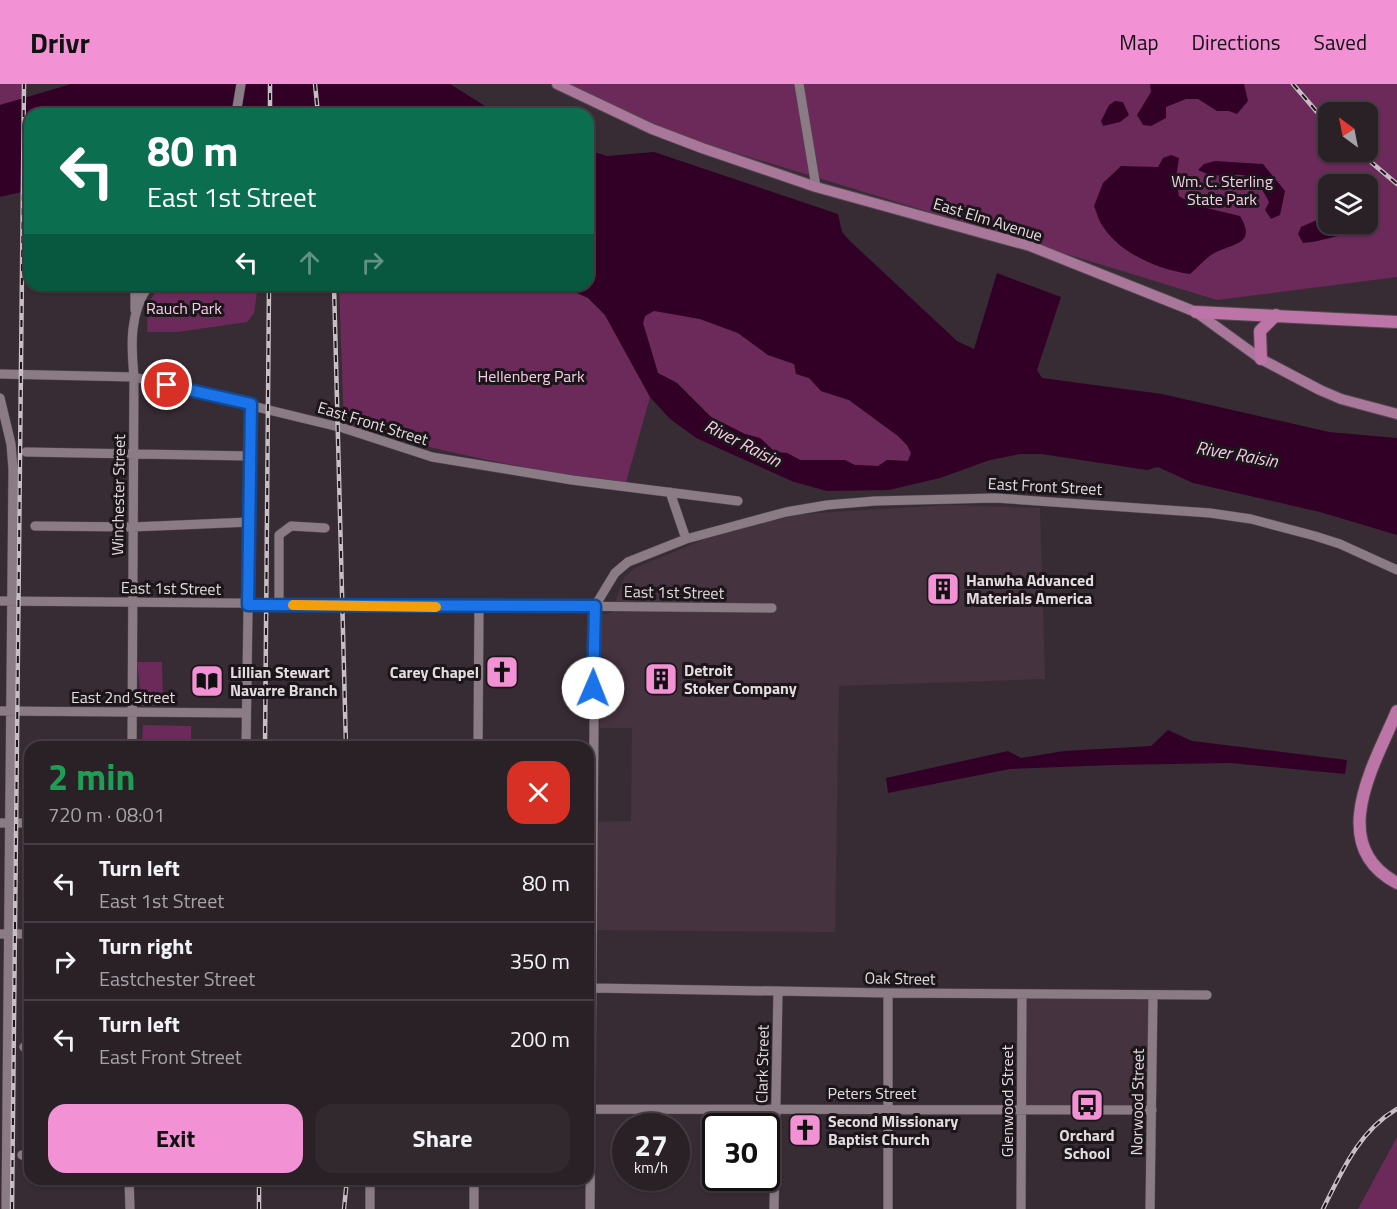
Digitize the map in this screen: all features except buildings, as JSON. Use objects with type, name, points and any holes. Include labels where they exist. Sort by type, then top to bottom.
[{"type":"highway","points":[[1196,312],[1397,322]]},
{"type":"highway","points":[[1261,359],[1260,331],[1276,315]]},
{"type":"highway","points":[[1397,711],[1364,788],[1358,824],[1369,857],[1380,872],[1397,883]]},
{"type":"main road","name":"East Elm Avenue","points":[[556,84],[652,129],[816,187],[1030,246],[1196,312],[1261,359],[1341,399],[1397,414]]},
{"type":"street","points":[[237,108],[241,84]]},
{"type":"street","points":[[799,84],[816,187]]},
{"type":"street","name":"Winchester Street","points":[[132,741],[135,377],[131,341],[135,291]]},
{"type":"street","name":"Winchester Street","points":[[134,316],[146,291]]},
{"type":"street","name":"East Front Street","points":[[0,374],[135,377],[251,404],[343,429],[432,457],[572,480],[738,501]]},
{"type":"street","points":[[0,398],[11,444],[13,464],[11,712],[5,823],[6,1209]]},
{"type":"street","points":[[246,741],[251,404]]},
{"type":"street","points":[[26,452],[133,452],[250,456]]},
{"type":"street","points":[[670,492],[686,539]]},
{"type":"street","name":"East Front Street","points":[[595,606],[615,573],[628,562],[686,539],[786,513],[827,505],[987,498],[1050,500],[1210,513],[1251,519],[1340,544],[1397,570]]},
{"type":"street","points":[[35,526],[132,527],[250,522]]},
{"type":"street","points":[[279,605],[279,535],[291,526],[324,528]]},
{"type":"street","name":"East 1st Street","points":[[0,601],[772,608]]},
{"type":"street","points":[[592,741],[595,606]]},
{"type":"street","points":[[478,741],[479,607]]},
{"type":"street","name":"East 2nd Street","points":[[0,711],[246,713]]},
{"type":"street","points":[[5,823],[24,824]]},
{"type":"street","points":[[4,934],[24,934]]},
{"type":"street","name":"Oak Street","points":[[594,988],[888,993],[1207,994]]},
{"type":"street","name":"Clark Street","points":[[774,1209],[778,991]]},
{"type":"street","points":[[888,993],[888,1209]]},
{"type":"street","name":"Glenwood Street","points":[[1022,1209],[1023,994]]},
{"type":"street","name":"Norwood Street","points":[[1150,1209],[1153,995]]},
{"type":"street","name":"Peters Street","points":[[594,1109],[1152,1110]]},
{"type":"street","points":[[129,1185],[130,1209]]},
{"type":"street","points":[[370,1185],[370,1209]]},
{"type":"street","points":[[474,1185],[474,1209]]},
{"type":"street","points":[[590,1185],[590,1209]]},
{"type":"shaded area","points":[[951,505],[1040,508],[1045,679],[839,686],[835,932],[597,930],[596,822],[631,821],[632,728],[600,728],[600,614],[611,613],[625,576],[635,568],[705,539],[757,523],[800,514]]},
{"type":"shaded area","points":[[1026,999],[1149,999],[1148,1107],[1026,1105]]},
{"type":"green space","points":[[0,84],[22,84],[22,99],[0,105]]},
{"type":"green space","name":"Wm. C. Sterling State Park","points":[[569,84],[1397,84],[1397,277],[1217,300],[681,136]]},
{"type":"green space","name":"Rauch Park","points":[[156,291],[257,291],[254,313],[247,322],[177,332],[147,332],[148,304]]},
{"type":"green space","name":"Hellenberg Park","points":[[339,291],[573,291],[588,298],[605,315],[650,397],[626,482],[590,478],[484,459],[344,425]]},
{"type":"green space","points":[[654,310],[700,319],[738,333],[768,355],[795,364],[797,374],[809,378],[821,391],[849,400],[898,436],[911,453],[908,461],[887,460],[879,466],[855,465],[844,461],[800,460],[787,453],[775,452],[760,438],[745,434],[711,417],[677,383],[658,373],[643,323],[645,316]]},
{"type":"green space","points":[[137,662],[162,662],[163,706],[142,706]]},
{"type":"green space","points":[[143,725],[191,726],[191,741],[142,741]]},
{"type":"green space","points":[[1397,1137],[1397,1209],[1358,1209]]},
{"type":"water","points":[[71,84],[450,84],[488,108],[24,108],[24,191],[0,197],[0,105]]},
{"type":"water","points":[[1150,84],[1244,84],[1248,101],[1237,114],[1217,111],[1198,99],[1186,99],[1166,107],[1166,118],[1151,126],[1143,125],[1137,115],[1151,92]]},
{"type":"water","points":[[1115,101],[1123,102],[1129,115],[1120,122],[1103,126],[1101,121],[1109,105]]},
{"type":"water","name":"River Raisin","points":[[594,152],[607,156],[654,152],[838,214],[842,232],[850,241],[957,341],[974,349],[997,273],[1061,297],[1037,370],[1042,378],[1162,394],[1329,432],[1397,438],[1397,535],[1320,512],[1193,483],[1158,467],[1147,470],[1041,454],[1020,454],[990,460],[940,478],[889,490],[827,491],[794,482],[696,438],[669,418],[650,397],[605,315],[588,298],[573,291],[594,291]],"holes":[[[654,311],[700,319],[738,333],[768,355],[794,364],[796,374],[809,378],[821,391],[849,400],[898,436],[911,453],[908,461],[887,460],[878,466],[855,465],[845,460],[800,460],[787,453],[775,452],[760,438],[745,434],[711,417],[677,383],[658,373],[643,323],[645,316]]]},
{"type":"water","points":[[1171,155],[1179,158],[1176,178],[1179,196],[1194,205],[1240,216],[1245,226],[1246,233],[1240,242],[1211,255],[1190,274],[1154,265],[1120,246],[1102,226],[1094,206],[1103,183],[1121,166],[1158,167],[1163,158]]},
{"type":"water","points":[[1215,161],[1263,164],[1285,191],[1280,215],[1271,219],[1265,210],[1269,202],[1253,180],[1245,176],[1220,176],[1198,170],[1204,164]]},
{"type":"water","points":[[1318,219],[1318,234],[1350,234],[1303,243],[1298,234],[1301,227]]},
{"type":"water","points":[[1168,730],[1192,741],[1347,760],[1345,774],[1231,763],[1010,769],[888,793],[886,778],[1008,751],[1021,758],[1064,751],[1151,746]]},
{"type":"railway","points":[[12,1209],[24,84]]},
{"type":"railway","points":[[270,84],[270,108]]},
{"type":"railway","points":[[315,84],[317,108]]},
{"type":"railway","points":[[1293,84],[1318,113]]},
{"type":"railway","points":[[1371,162],[1397,184]]},
{"type":"railway","points":[[265,741],[269,291]]},
{"type":"railway","points":[[334,291],[346,741]]},
{"type":"railway","points":[[1323,1209],[1345,1166],[1362,1140],[1384,1118],[1397,1109]]},
{"type":"railway","points":[[259,1185],[259,1209]]},
{"type":"railway","points":[[344,1209],[346,1185]]},
{"type":"slow traffic","points":[[293,605],[436,607]]},
{"type":"place","name":"Hanwha Advanced Materials America","points":[[943,589]]},
{"type":"place","name":"Carey Chapel","points":[[502,672]]},
{"type":"place","name":"Detroit Stoker Company","points":[[661,679]]},
{"type":"place","name":"Lillian Stewart Navarre Branch","points":[[207,681]]},
{"type":"place","name":"Orchard School","points":[[1087,1105]]},
{"type":"place","name":"Second Missionary Baptist Church","points":[[805,1130]]},
{"type":"route","points":[[167,385],[251,404],[248,605],[595,606],[593,688]]}]
